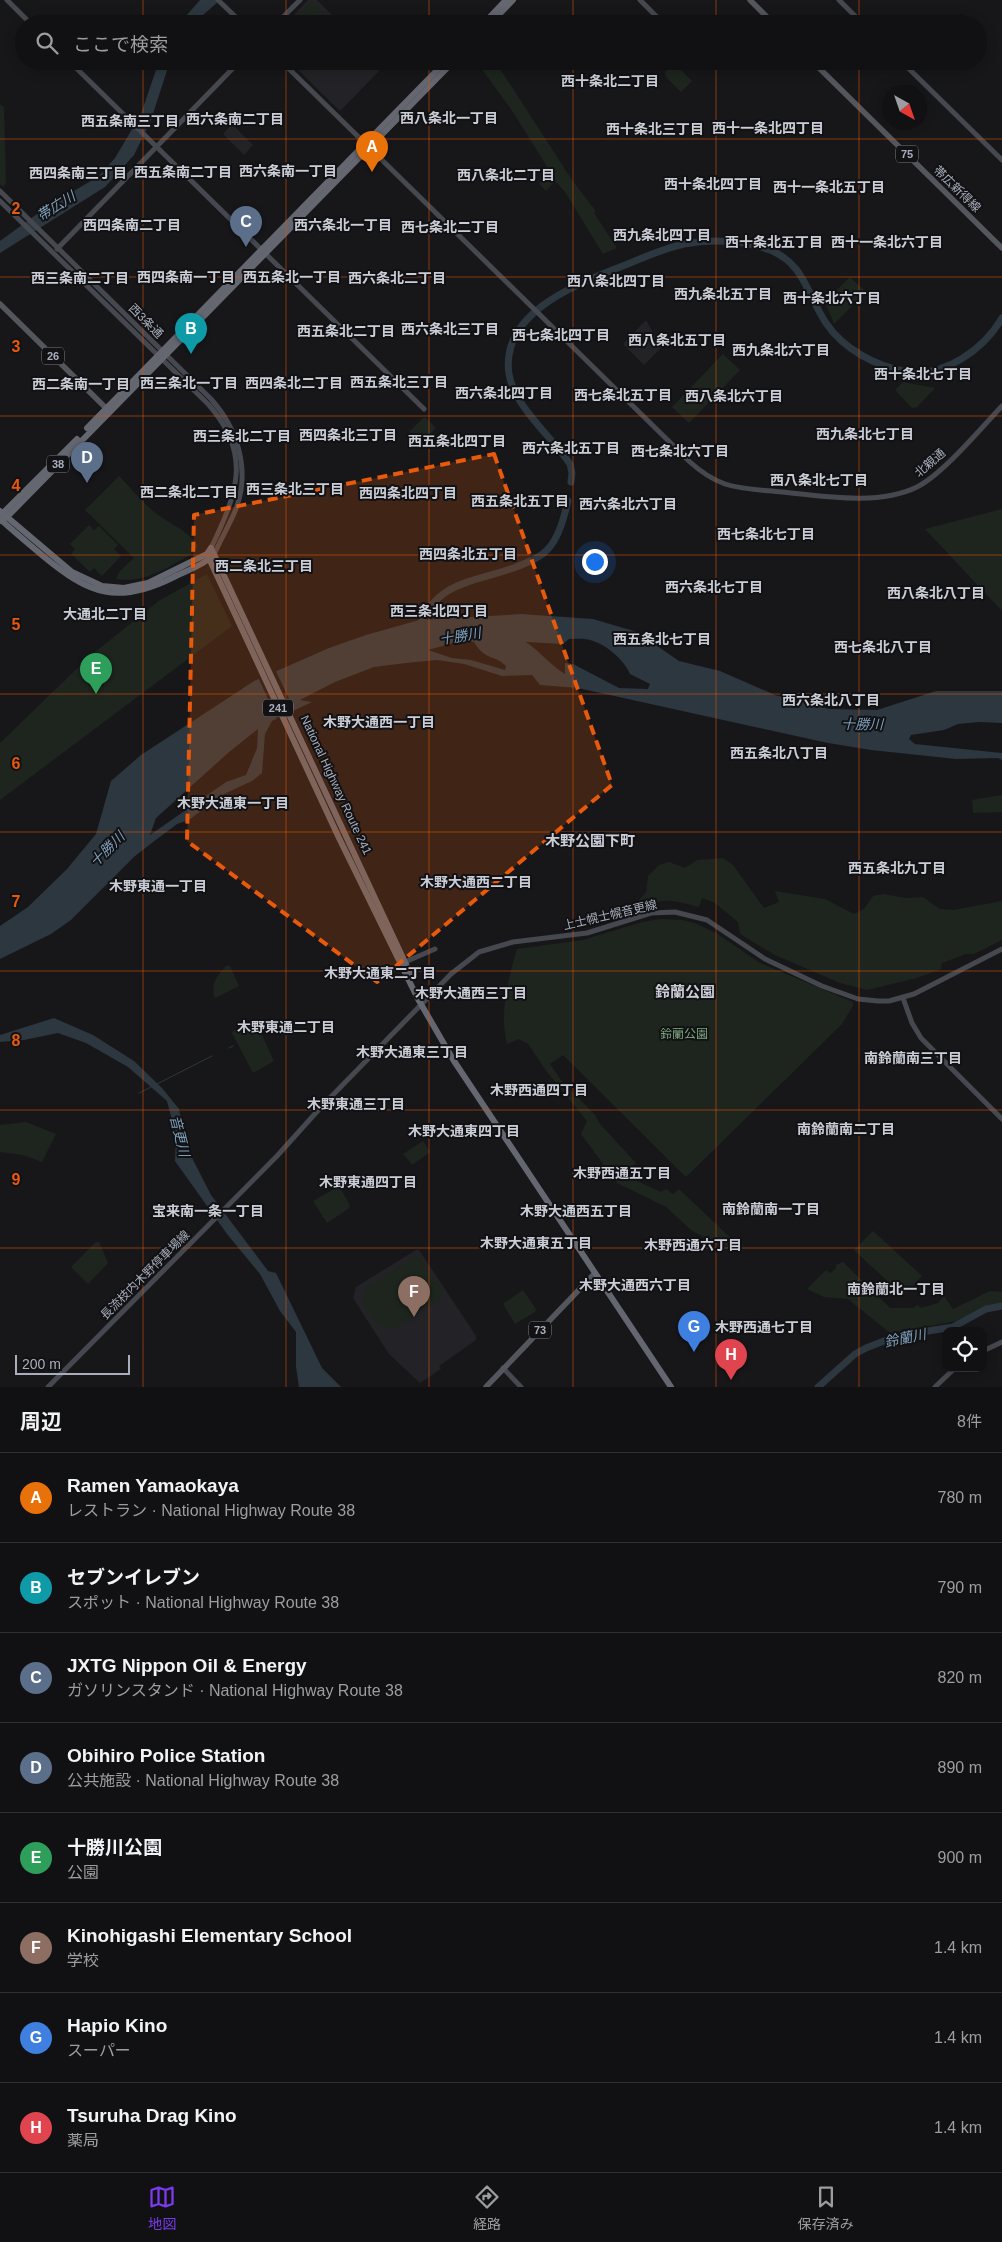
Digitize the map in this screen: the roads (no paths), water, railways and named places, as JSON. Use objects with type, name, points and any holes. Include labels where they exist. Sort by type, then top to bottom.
[{"type":"highway","points":[[492,15],[506,0]]},
{"type":"highway","points":[[499,15],[514,0]]},
{"type":"highway","name":"38","points":[[367,146],[438,70]]},
{"type":"highway","name":"38","points":[[2,517],[367,146],[445,70]]},
{"type":"highway","points":[[2,517],[70,578],[84,586],[103,592],[128,593],[150,588],[210,554]]},
{"type":"highway","name":"National Highway Route 241","points":[[210,554],[224,574],[421,996],[422,1004]]},
{"type":"highway","name":"National Highway Route 241","points":[[210,554],[217,578],[418,999],[454,1061],[671,1387]]},
{"type":"main road","points":[[750,0],[765,15]]},
{"type":"main road","name":"帯広新得線","points":[[821,70],[1002,248]]},
{"type":"main road","name":"26","points":[[0,304],[108,410]]},
{"type":"main road","name":"73","points":[[486,1387],[596,1273]]},
{"type":"street","points":[[7,0],[22,15]]},
{"type":"street","points":[[285,15],[300,0]]},
{"type":"street","points":[[640,0],[655,15]]},
{"type":"street","points":[[839,0],[854,15]]},
{"type":"street","points":[[220,2],[234,15]]},
{"type":"street","points":[[78,70],[424,409]]},
{"type":"street","points":[[52,253],[231,70]]},
{"type":"street","name":"北親通","points":[[290,70],[705,475],[739,487],[839,497],[882,496],[899,493],[917,487],[934,475],[1002,406]]},
{"type":"street","points":[[910,70],[1002,160]]},
{"type":"street","name":"西3条通","points":[[0,192],[40,230],[162,355],[214,411],[229,435],[237,478],[233,497],[210,554]]},
{"type":"street","name":"西3条通","points":[[0,201],[52,253],[218,407],[233,432],[240,456],[242,475],[238,504],[210,554]]},
{"type":"street","name":"上士幌士幌音更線","points":[[422,1004],[462,964],[479,952],[513,942],[587,933],[661,912],[690,914],[707,920],[765,959],[858,999],[878,1001],[903,998],[1002,948]]},
{"type":"street","points":[[405,962],[435,949]]},
{"type":"street","points":[[903,998],[912,1023],[921,1038],[1002,1119]]},
{"type":"street","name":"長流枝内木野停車場線","points":[[48,1387],[273,1161],[322,1106],[422,1004]]},
{"type":"street","points":[[987,1349],[1002,1342]]},
{"type":"street","points":[[504,1368],[521,1387]]},
{"type":"street","points":[[935,1387],[951,1372]]},
{"type":"water","points":[[200,0],[220,0],[203,15],[187,15]]},
{"type":"water","name":"帯広川","points":[[156,70],[167,70],[151,120],[134,155],[105,187],[0,253],[0,241],[44,209],[99,176],[115,158],[141,114]]},
{"type":"water","name":"十勝川","points":[[521,614],[593,619],[637,632],[679,661],[720,671],[775,695],[829,709],[877,710],[936,691],[1002,691],[1002,723],[979,722],[958,724],[944,730],[911,735],[909,739],[915,744],[1002,753],[1002,760],[998,758],[956,759],[871,750],[828,743],[578,688],[540,685],[532,675],[502,676],[464,664],[437,660],[374,667],[335,682],[300,700],[312,702],[272,721],[265,734],[262,773],[252,781],[220,796],[189,820],[177,824],[157,839],[135,856],[71,920],[51,934],[0,959],[0,926],[28,907],[67,869],[96,834],[111,781],[141,755],[254,681],[329,648],[419,620]],"holes":[[[569,639],[587,639],[598,643],[620,659],[630,674],[650,684],[648,689],[619,688],[573,664],[565,663],[565,674],[526,642],[563,644]],[[461,641],[474,642],[486,655],[502,662],[506,666],[505,670],[471,660],[452,658],[428,650]],[[258,729],[257,748],[246,775],[226,782],[150,835],[156,818],[228,753]]]},
{"type":"water","name":"音更川","points":[[54,1018],[93,1035],[134,1061],[162,1088],[179,1109],[185,1144],[211,1195],[268,1271],[276,1273],[322,1368],[341,1387],[299,1387],[296,1367],[296,1332],[280,1311],[260,1274],[227,1234],[175,1161],[176,1135],[167,1101],[128,1067],[86,1043],[58,1033],[24,1040],[0,1042],[0,1035]]},
{"type":"waterway","points":[[571,482],[570,464],[525,409],[512,386],[509,374],[509,353],[516,334],[528,318],[544,304],[582,283],[651,254],[684,244],[705,241],[738,242],[770,250],[791,263],[804,281],[826,323],[842,341],[851,349],[873,361],[896,370],[922,372],[936,370],[949,365],[974,350],[985,340],[1002,318]]},
{"type":"waterway","points":[[419,628],[427,611],[438,598],[450,589],[512,569],[543,554],[558,533],[568,501]]},
{"type":"waterway","points":[[229,1048],[233,1046]]},
{"type":"waterway","points":[[157,1084],[212,1056]]},
{"type":"waterway","points":[[139,1093],[151,1087]]},
{"type":"waterway","name":"鈴蘭川","points":[[818,1387],[855,1354],[866,1348],[889,1339],[899,1341],[928,1331],[953,1327],[986,1309],[1002,1306]]},
{"type":"place","name":"Ramen Yamaokaya","points":[[372,172]]},
{"type":"place","name":"JXTG Nippon Oil & Energy","points":[[246,247]]},
{"type":"place","name":"セブンイレブン","points":[[191,354]]},
{"type":"place","name":"Obihiro Police Station","points":[[87,483]]},
{"type":"place","name":"十勝川公園","points":[[96,694]]},
{"type":"place","name":"Kinohigashi Elementary School","points":[[414,1317]]},
{"type":"place","name":"Hapio Kino","points":[[694,1352]]},
{"type":"place","name":"Tsuruha Drag Kino","points":[[731,1380]]},
{"type":"district","name":"西十条北二丁目","points":[[610,81]]},
{"type":"district","name":"西八条北一丁目","points":[[449,118]]},
{"type":"district","name":"西六条南二丁目","points":[[235,119]]},
{"type":"district","name":"西五条南三丁目","points":[[130,121]]},
{"type":"district","name":"西十一条北四丁目","points":[[768,128]]},
{"type":"district","name":"西十条北三丁目","points":[[655,129]]},
{"type":"district","name":"西六条南一丁目","points":[[288,171]]},
{"type":"district","name":"西五条南二丁目","points":[[183,172]]},
{"type":"district","name":"西四条南三丁目","points":[[78,173]]},
{"type":"district","name":"西八条北二丁目","points":[[506,175]]},
{"type":"district","name":"西十条北四丁目","points":[[713,184]]},
{"type":"district","name":"西十一条北五丁目","points":[[829,187]]},
{"type":"district","name":"西四条南二丁目","points":[[132,225]]},
{"type":"district","name":"西六条北一丁目","points":[[343,225]]},
{"type":"district","name":"西七条北二丁目","points":[[450,227]]},
{"type":"district","name":"西九条北四丁目","points":[[662,235]]},
{"type":"district","name":"西十条北五丁目","points":[[774,242]]},
{"type":"district","name":"西十一条北六丁目","points":[[887,242]]},
{"type":"district","name":"西四条南一丁目","points":[[186,277]]},
{"type":"district","name":"西五条北一丁目","points":[[292,277]]},
{"type":"district","name":"西三条南二丁目","points":[[80,278]]},
{"type":"district","name":"西六条北二丁目","points":[[397,278]]},
{"type":"district","name":"西八条北四丁目","points":[[616,281]]},
{"type":"district","name":"西九条北五丁目","points":[[723,294]]},
{"type":"district","name":"西十条北六丁目","points":[[832,298]]},
{"type":"district","name":"西六条北三丁目","points":[[450,329]]},
{"type":"district","name":"西五条北二丁目","points":[[346,331]]},
{"type":"district","name":"西七条北四丁目","points":[[561,335]]},
{"type":"district","name":"西八条北五丁目","points":[[677,340]]},
{"type":"district","name":"西九条北六丁目","points":[[781,350]]},
{"type":"district","name":"西十条北七丁目","points":[[923,374]]},
{"type":"district","name":"西五条北三丁目","points":[[399,382]]},
{"type":"district","name":"西三条北一丁目","points":[[189,383]]},
{"type":"district","name":"西四条北二丁目","points":[[294,383]]},
{"type":"district","name":"西二条南一丁目","points":[[81,384]]},
{"type":"district","name":"西六条北四丁目","points":[[504,393]]},
{"type":"district","name":"西七条北五丁目","points":[[623,395]]},
{"type":"district","name":"西八条北六丁目","points":[[734,396]]},
{"type":"district","name":"西九条北七丁目","points":[[865,434]]},
{"type":"district","name":"西四条北三丁目","points":[[348,435]]},
{"type":"district","name":"西三条北二丁目","points":[[242,436]]},
{"type":"district","name":"西五条北四丁目","points":[[457,441]]},
{"type":"district","name":"西六条北五丁目","points":[[571,448]]},
{"type":"district","name":"西七条北六丁目","points":[[680,451]]},
{"type":"district","name":"西八条北七丁目","points":[[819,480]]},
{"type":"district","name":"西三条北三丁目","points":[[295,489]]},
{"type":"district","name":"西二条北二丁目","points":[[189,492]]},
{"type":"district","name":"西四条北四丁目","points":[[408,493]]},
{"type":"district","name":"西五条北五丁目","points":[[520,501]]},
{"type":"district","name":"西六条北六丁目","points":[[628,504]]},
{"type":"district","name":"西七条北七丁目","points":[[766,534]]},
{"type":"district","name":"西四条北五丁目","points":[[468,554]]},
{"type":"district","name":"西二条北三丁目","points":[[264,566]]},
{"type":"district","name":"西六条北七丁目","points":[[714,587]]},
{"type":"district","name":"西八条北八丁目","points":[[936,593]]},
{"type":"district","name":"西三条北四丁目","points":[[439,611]]},
{"type":"district","name":"大通北二丁目","points":[[105,614]]},
{"type":"district","name":"西五条北七丁目","points":[[662,639]]},
{"type":"district","name":"西七条北八丁目","points":[[883,647]]},
{"type":"district","name":"西六条北八丁目","points":[[831,700]]},
{"type":"district","name":"木野大通西一丁目","points":[[379,722]]},
{"type":"district","name":"西五条北八丁目","points":[[779,753]]},
{"type":"district","name":"木野大通東一丁目","points":[[233,803]]},
{"type":"district","name":"木野公園下町","points":[[590,841]]},
{"type":"district","name":"西五条北九丁目","points":[[897,868]]},
{"type":"district","name":"木野大通西二丁目","points":[[476,882]]},
{"type":"district","name":"木野東通一丁目","points":[[158,886]]},
{"type":"district","name":"木野大通東二丁目","points":[[380,973]]},
{"type":"district","name":"鈴蘭公園","points":[[685,992]]},
{"type":"district","name":"木野大通西三丁目","points":[[471,993]]},
{"type":"district","name":"木野東通二丁目","points":[[286,1027]]},
{"type":"district","name":"木野大通東三丁目","points":[[412,1052]]},
{"type":"district","name":"南鈴蘭南三丁目","points":[[913,1058]]},
{"type":"district","name":"木野西通四丁目","points":[[539,1090]]},
{"type":"district","name":"木野東通三丁目","points":[[356,1104]]},
{"type":"district","name":"南鈴蘭南二丁目","points":[[846,1129]]},
{"type":"district","name":"木野大通東四丁目","points":[[464,1131]]},
{"type":"district","name":"木野西通五丁目","points":[[622,1173]]},
{"type":"district","name":"木野東通四丁目","points":[[368,1182]]},
{"type":"district","name":"南鈴蘭南一丁目","points":[[771,1209]]},
{"type":"district","name":"宝来南一条一丁目","points":[[208,1211]]},
{"type":"district","name":"木野大通西五丁目","points":[[576,1211]]},
{"type":"district","name":"木野大通東五丁目","points":[[536,1243]]},
{"type":"district","name":"木野西通六丁目","points":[[693,1245]]},
{"type":"district","name":"木野大通西六丁目","points":[[635,1285]]},
{"type":"district","name":"南鈴蘭北一丁目","points":[[896,1289]]},
{"type":"district","name":"木野西通七丁目","points":[[764,1327]]}]
